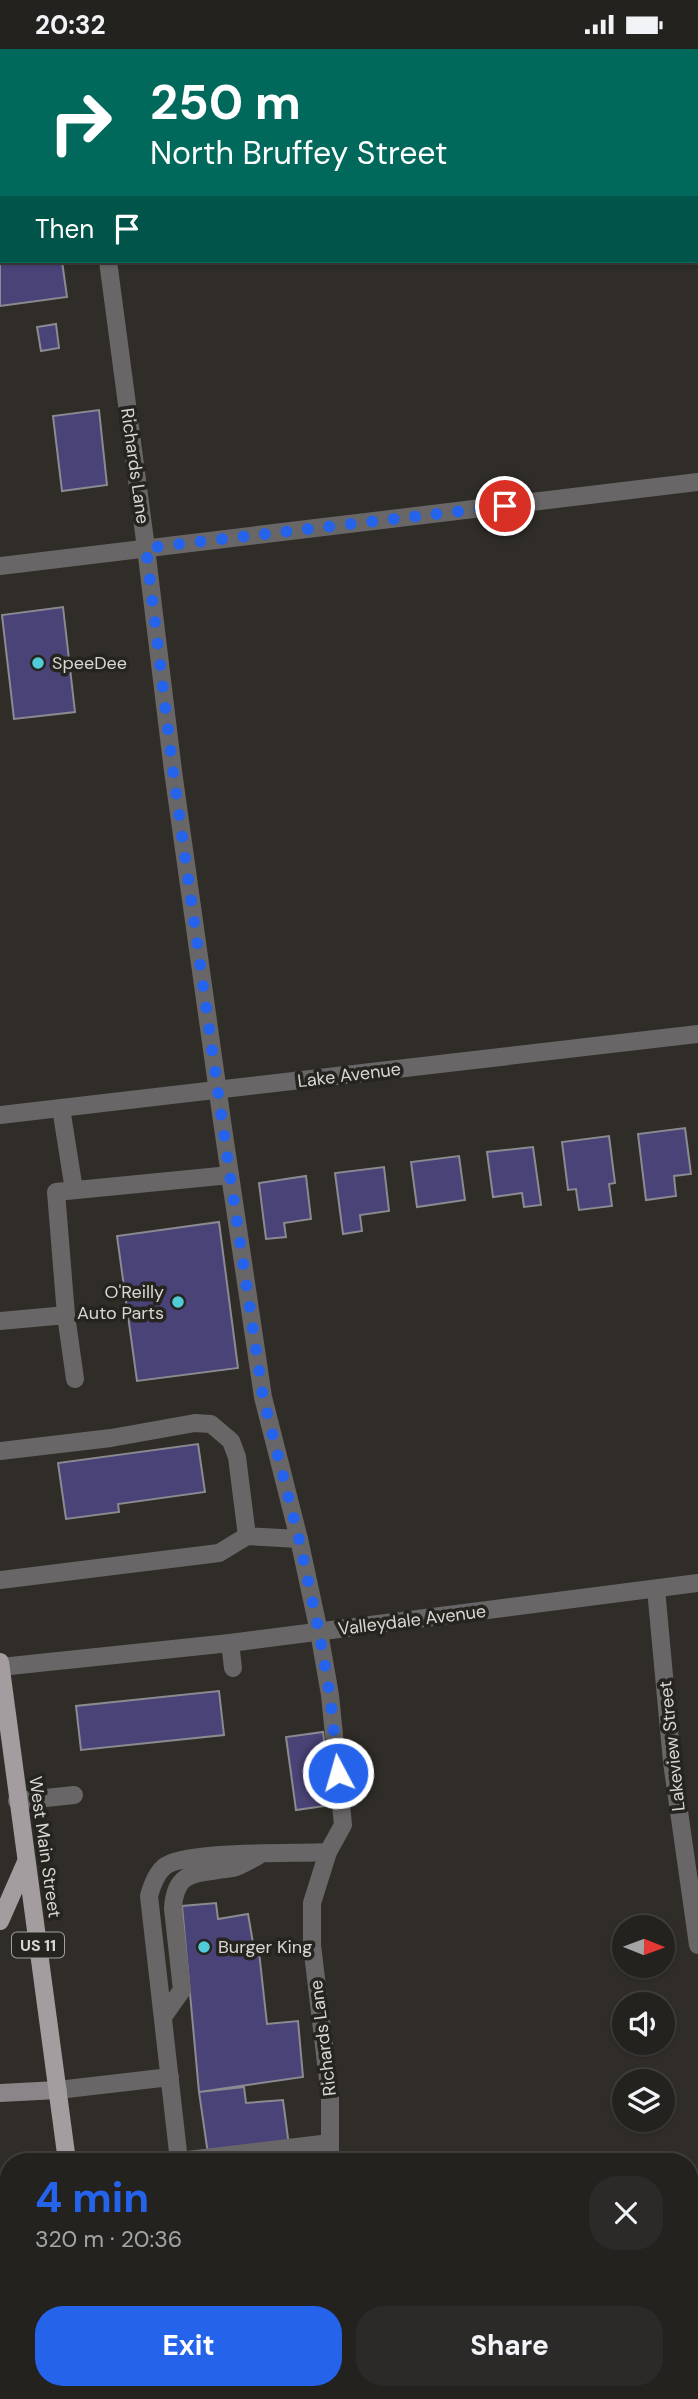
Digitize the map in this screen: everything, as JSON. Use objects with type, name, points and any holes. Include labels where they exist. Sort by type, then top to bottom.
[{"type":"main road","name":"West Main Street","points":[[0,1665],[7,1773],[17,1801],[66,2153]]},
{"type":"main road","points":[[0,1921],[26,1862]]},
{"type":"main road","points":[[0,2093],[58,2090]]},
{"type":"street","name":"Richards Lane","points":[[108,263],[173,771],[263,1397],[299,1539],[330,1695],[343,1825],[328,1852],[312,1903],[312,1945],[330,2097],[330,2152]]},
{"type":"street","points":[[0,566],[698,482]]},
{"type":"street","name":"Lake Avenue","points":[[0,1115],[698,1034]]},
{"type":"street","points":[[61,1108],[74,1190]]},
{"type":"street","points":[[75,1379],[66,1315],[56,1192],[230,1175]]},
{"type":"street","points":[[0,1321],[66,1315]]},
{"type":"street","points":[[0,1451],[111,1438],[195,1423],[211,1424],[231,1441],[237,1457],[247,1535]]},
{"type":"street","points":[[0,1580],[219,1553],[247,1535],[299,1539]]},
{"type":"street","name":"Valleydale Avenue","points":[[0,1665],[230,1643],[698,1583]]},
{"type":"street","name":"Lakeview Street","points":[[656,1589],[673,1762],[698,1945]]},
{"type":"street","points":[[230,1643],[233,1668]]},
{"type":"street","points":[[17,1801],[74,1795]]},
{"type":"street","points":[[178,2153],[149,1896],[157,1876],[165,1865],[180,1860],[238,1853],[328,1852]]},
{"type":"street","points":[[58,2090],[170,2077]]},
{"type":"building","points":[[0,263],[62,263],[67,297],[0,306]]},
{"type":"building","points":[[56,324],[59,348],[41,351],[37,327]]},
{"type":"building","points":[[99,410],[107,485],[62,491],[53,416]]},
{"type":"building","name":"SpeeDee","points":[[63,607],[75,712],[14,719],[2,615]]},
{"type":"building","points":[[685,1128],[691,1174],[674,1176],[676,1196],[646,1200],[638,1134]]},
{"type":"building","points":[[609,1136],[615,1183],[609,1184],[612,1206],[579,1210],[576,1189],[568,1190],[562,1142]]},
{"type":"building","points":[[533,1147],[541,1205],[524,1207],[522,1193],[493,1197],[487,1152]]},
{"type":"building","points":[[459,1156],[465,1200],[417,1207],[411,1162]]},
{"type":"building","points":[[384,1167],[389,1211],[360,1215],[362,1231],[343,1234],[335,1173]]},
{"type":"building","points":[[306,1176],[311,1219],[284,1223],[286,1237],[266,1239],[259,1183]]},
{"type":"building","name":"O'Reilly Auto Parts","points":[[219,1222],[238,1368],[137,1381],[117,1236]]},
{"type":"building","points":[[198,1444],[205,1492],[118,1504],[119,1512],[66,1519],[58,1463]]},
{"type":"building","points":[[219,1691],[224,1735],[81,1750],[76,1706]]},
{"type":"building","points":[[323,1732],[332,1805],[296,1810],[286,1737]]},
{"type":"building","points":[[216,1903],[218,1919],[248,1914],[253,1943],[258,1943],[267,2024],[298,2021],[303,2077],[199,2092],[182,1906]]},
{"type":"building","points":[[244,2087],[246,2103],[283,2100],[290,2153],[208,2153],[199,2092]]},
{"type":"place","name":"SpeeDee","points":[[38,663]]},
{"type":"place","name":"O'Reilly Auto Parts","points":[[178,1302]]},
{"type":"place","name":"Burger King","points":[[204,1947]]},
{"type":"route","points":[[338,1773],[330,1695],[319,1632],[299,1539],[263,1397],[173,771],[146,548],[505,506]]}]
